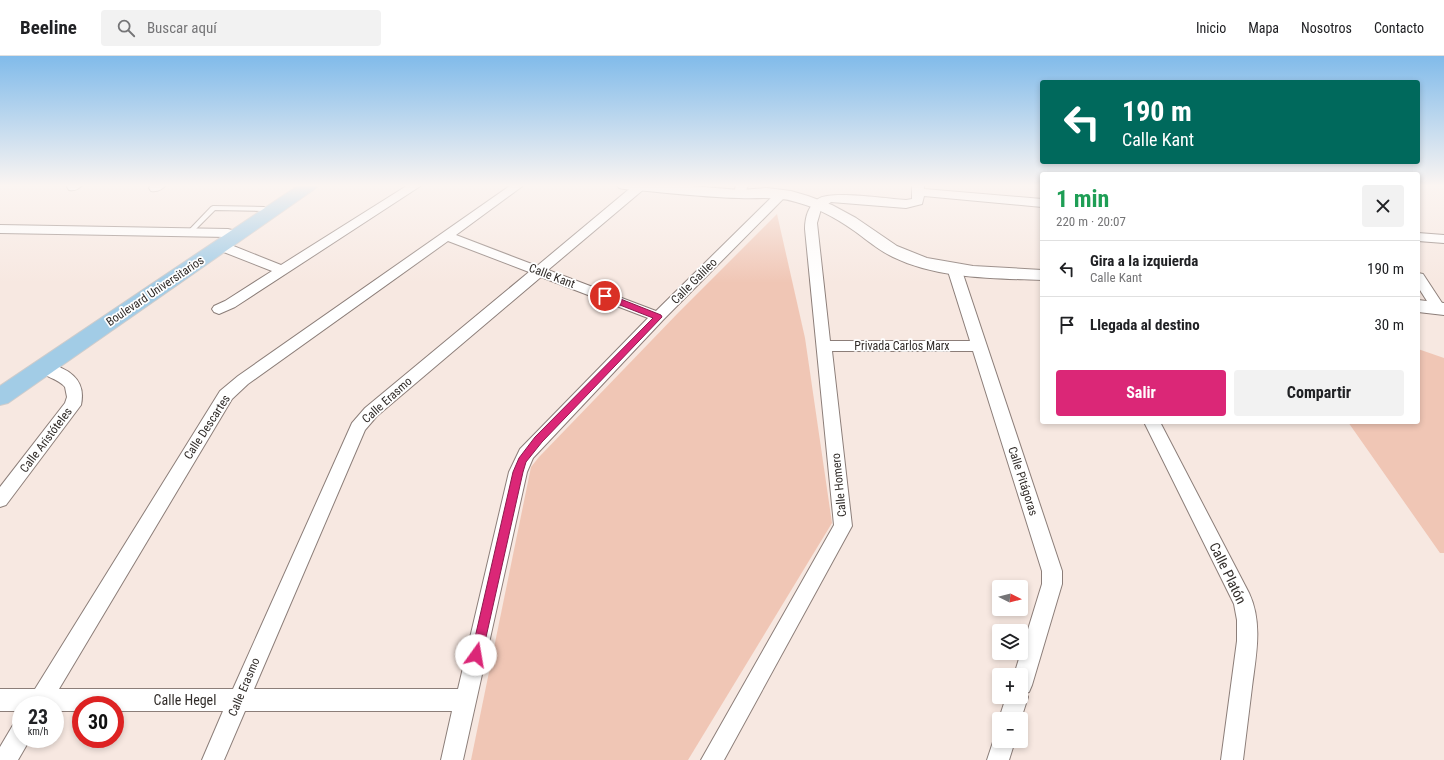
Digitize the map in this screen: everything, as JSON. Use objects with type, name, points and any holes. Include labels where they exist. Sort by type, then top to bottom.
[{"type":"main road","name":"Boulevard Universitarios","points":[[0,397],[224,240],[253,218]]},
{"type":"main road","name":"Boulevard Universitarios","points":[[0,388],[259,218]]},
{"type":"street","points":[[219,309],[364,218]]},
{"type":"street","name":"Calle Descartes","points":[[43,696],[226,395],[243,380],[472,218]]},
{"type":"street","name":"Calle Erasmo","points":[[213,760],[358,427],[371,412],[538,270],[596,218]]},
{"type":"street","name":"Calle Galileo","points":[[452,760],[522,460],[539,439],[658,317],[758,218]]},
{"type":"street","name":"Calle Homero","points":[[712,760],[843,526],[825,346],[811,229],[811,218]]},
{"type":"street","points":[[840,218],[841,221],[855,237],[882,256],[916,270],[956,273],[1040,275]]},
{"type":"street","points":[[0,229],[190,232],[224,240],[282,270]]},
{"type":"street","name":"Calle Kant","points":[[447,236],[658,317]]},
{"type":"street","points":[[1420,237],[1444,239]]},
{"type":"street","points":[[956,273],[1040,284]]},
{"type":"street","name":"Calle Pitágoras","points":[[956,273],[1052,571],[1052,584],[1026,668]]},
{"type":"street","points":[[1420,283],[1429,308]]},
{"type":"street","name":"Privada Carlos Marx","points":[[825,346],[979,346]]},
{"type":"street","name":"Calle Aristóteles","points":[[0,500],[73,406],[75,391],[72,383],[65,377],[44,367]]},
{"type":"street","name":"Calle Platón","points":[[1153,424],[1238,592],[1246,612],[1248,625],[1247,642],[1232,760]]},
{"type":"street","name":"Calle Hegel","points":[[0,700],[12,701]]},
{"type":"street","name":"Calle Hegel","points":[[64,703],[238,700],[466,700]]},
{"type":"street","points":[[4,760],[12,747]]},
{"type":"street","points":[[998,760],[1002,748]]},
{"type":"lane","points":[[190,232],[204,218]]},
{"type":"shaded area","points":[[773,218],[778,218],[805,338],[832,523],[688,760],[471,760],[531,467],[678,313]]},
{"type":"shaded area","points":[[1420,350],[1444,358],[1444,553],[1440,553],[1349,424],[1420,424]]},
{"type":"route","points":[[476,655],[522,460],[539,439],[658,317],[605,296]]}]
